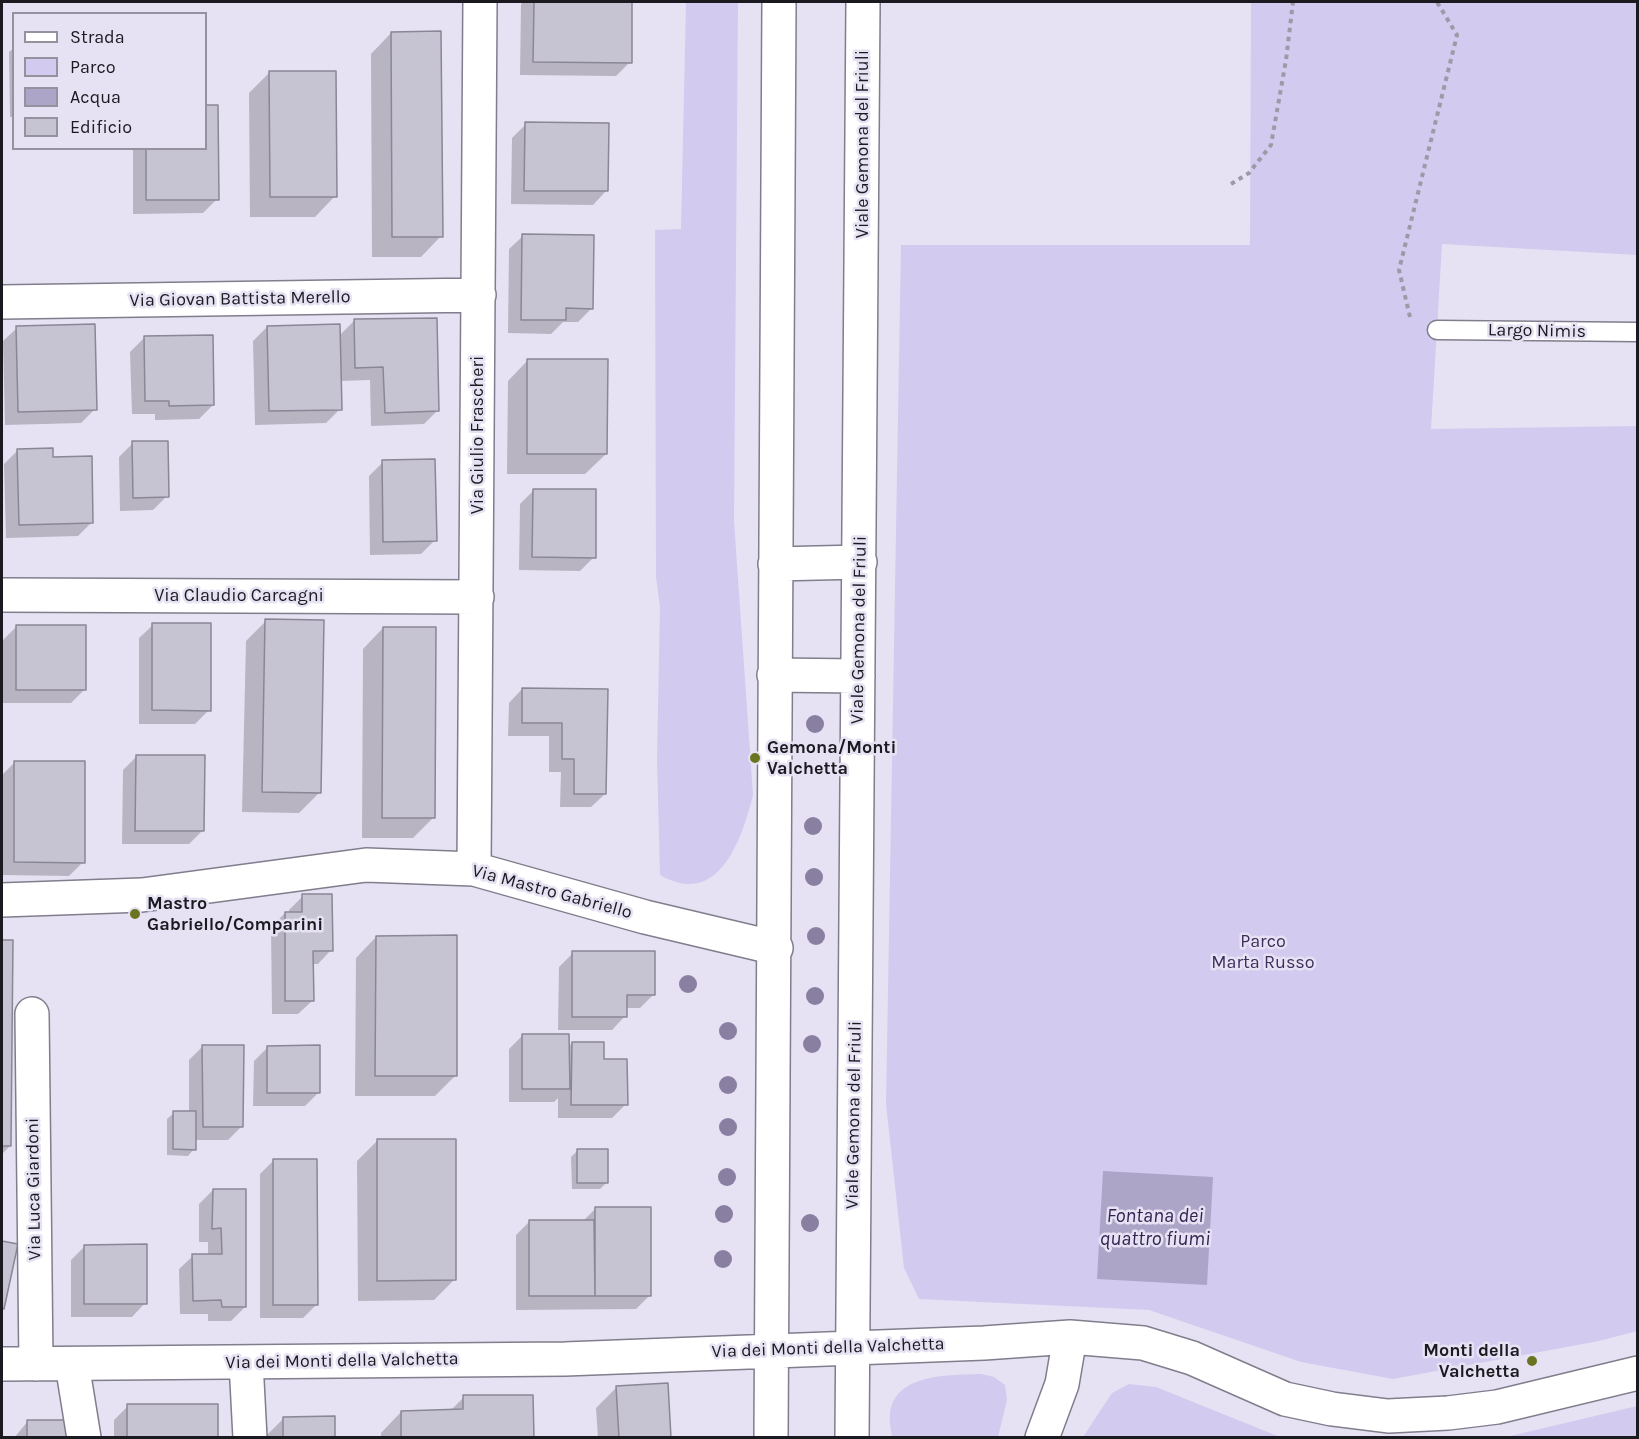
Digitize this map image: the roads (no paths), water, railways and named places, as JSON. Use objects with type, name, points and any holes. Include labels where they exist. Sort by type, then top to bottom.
[{"type":"street","name":"Via Giulio Frascheri","points":[[474,869],[480,2]]},
{"type":"street","points":[[771,1437],[776,948],[774,675],[779,2]]},
{"type":"street","name":"Viale Gemona del Friuli","points":[[852,1437],[863,2]]},
{"type":"street","name":"Via Giovan Battista Merello","points":[[2,302],[479,295]]},
{"type":"street","points":[[775,564],[860,562]]},
{"type":"street","name":"Via Claudio Carcagni","points":[[2,595],[477,597]]},
{"type":"street","points":[[774,675],[858,676]]},
{"type":"street","name":"Via Mastro Gabriello","points":[[2,900],[142,895],[366,866],[474,869],[645,917],[776,948]]},
{"type":"street","name":"Via Luca Giardoni","points":[[33,1014],[36,1364]]},
{"type":"street","points":[[1042,1437],[1062,1384],[1070,1337]]},
{"type":"street","name":"Via dei Monti della Valchetta","points":[[2,1364],[566,1359],[771,1349],[984,1343],[1070,1337],[1143,1344],[1191,1358],[1285,1399],[1347,1412],[1388,1416],[1448,1413],[1497,1407],[1638,1374]]},
{"type":"street","points":[[246,1362],[250,1437]]},
{"type":"street","points":[[72,1364],[84,1437]]},
{"type":"lane","name":"Largo Nimis","points":[[1437,330],[1638,332]]},
{"type":"water","name":"Fontana dei quattro fiumi","points":[[1103,1171],[1213,1177],[1207,1285],[1097,1279]]},
{"type":"place","name":"Gemona/Monti Valchetta","points":[[755,758]]},
{"type":"place","name":"Mastro Gabriello/Comparini","points":[[135,914]]},
{"type":"place","name":"Monti della Valchetta","points":[[1532,1361]]},
{"type":"park label","name":"Parco Marta Russo","points":[[1263,952]]}]
